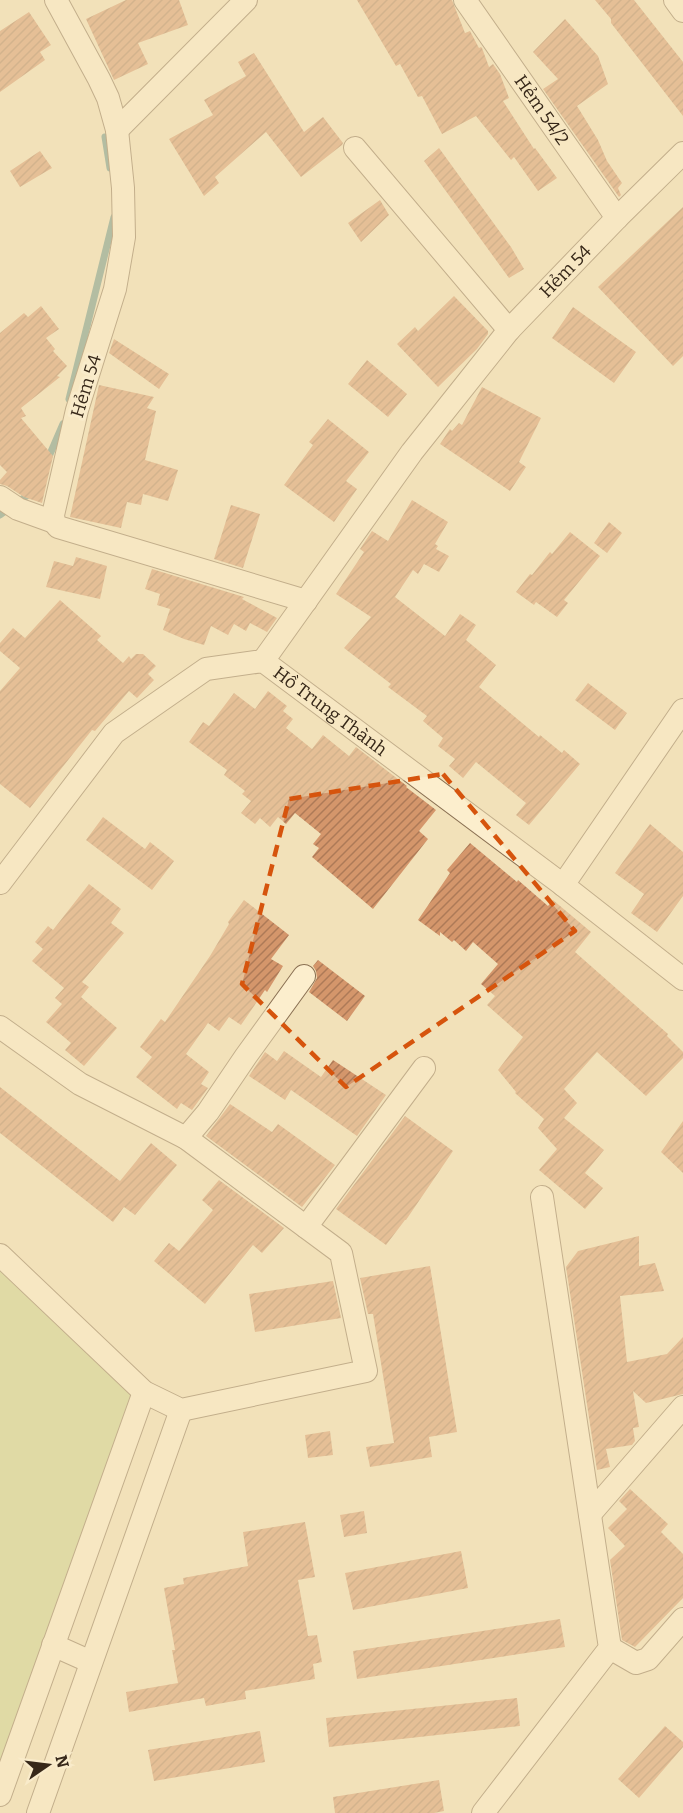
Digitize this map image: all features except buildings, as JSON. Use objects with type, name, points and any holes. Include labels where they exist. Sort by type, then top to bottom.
[{"type":"street","name":"Hẻm 54","points":[[54,522],[77,410],[115,289],[124,237],[123,188],[117,130],[108,98],[56,0]]},
{"type":"street","points":[[117,130],[246,0]]},
{"type":"street","name":"Hẻm 54/2","points":[[465,0],[617,218]]},
{"type":"street","points":[[675,0],[683,11]]},
{"type":"street","points":[[355,148],[509,330]]},
{"type":"street","name":"Hẻm 54","points":[[263,661],[412,452],[509,330],[683,153]]},
{"type":"street","points":[[8,503],[54,522],[58,527],[306,601]]},
{"type":"street","name":"Hồ Trung Thành","points":[[0,883],[114,733],[206,669],[263,661],[564,885],[683,979]]},
{"type":"street","points":[[564,885],[683,710]]},
{"type":"street","points":[[186,1138],[208,1112],[304,976]]},
{"type":"street","points":[[0,1027],[80,1084],[186,1138],[341,1253],[366,1371],[181,1410],[144,1392],[0,1256]]},
{"type":"street","points":[[306,1227],[424,1068]]},
{"type":"street","points":[[483,1813],[610,1648],[542,1197]]},
{"type":"street","points":[[0,1795],[144,1392]]},
{"type":"street","points":[[590,1514],[683,1407]]},
{"type":"street","points":[[38,1813],[181,1410]]},
{"type":"street","points":[[610,1648],[636,1663],[643,1662],[683,1619]]},
{"type":"street","points":[[53,1645],[91,1662]]},
{"type":"highlighted area","points":[[443,774],[575,931],[346,1087],[242,984],[289,799]]},
{"type":"green space","points":[[0,1255],[144,1392],[0,1795]]},
{"type":"waterway","points":[[105,137],[110,168]]},
{"type":"waterway","points":[[69,399],[114,217]]},
{"type":"waterway","points":[[47,461],[63,424]]},
{"type":"waterway","points":[[0,515],[32,492]]}]
